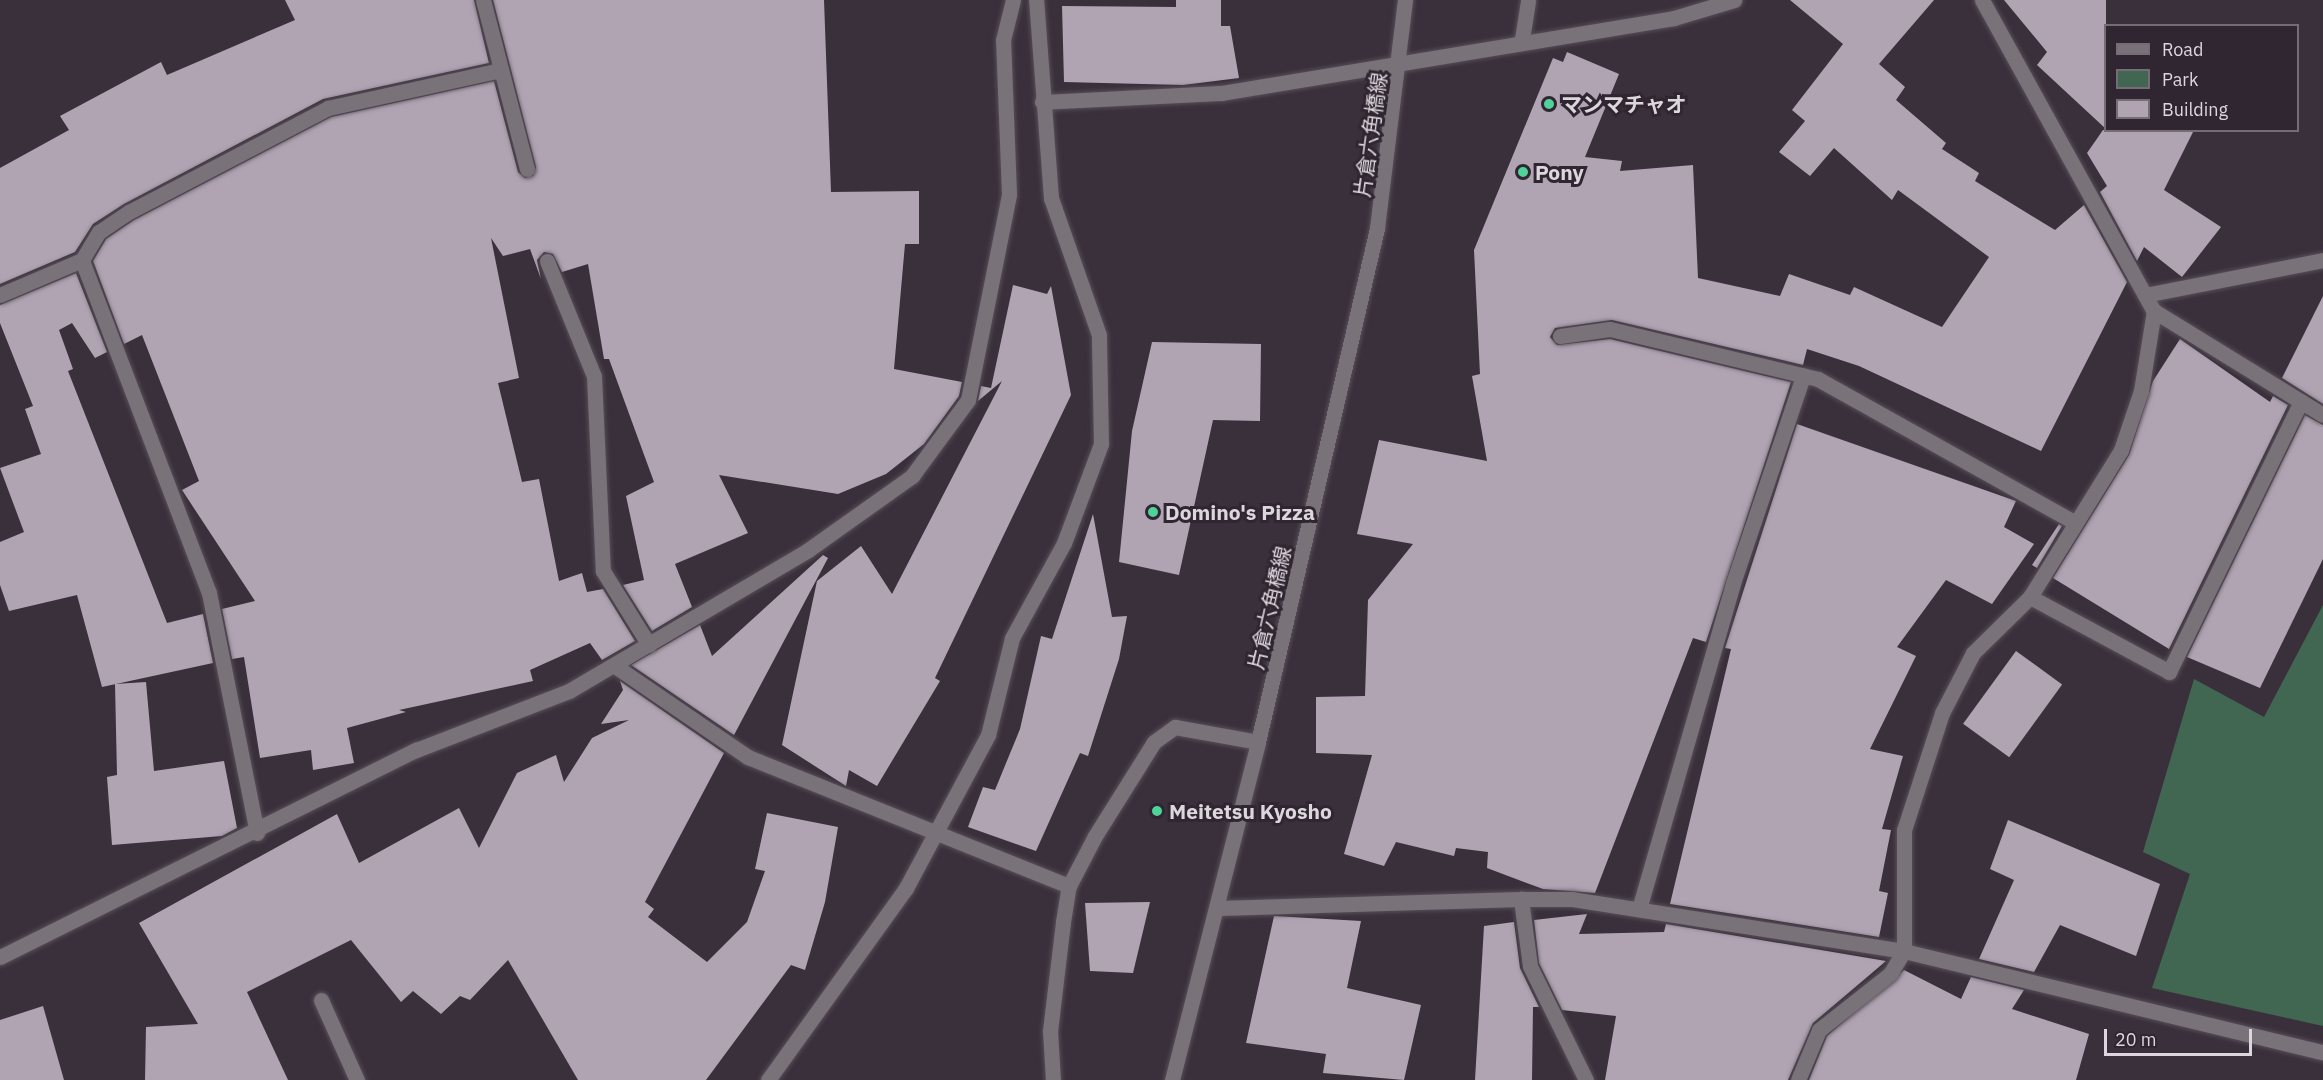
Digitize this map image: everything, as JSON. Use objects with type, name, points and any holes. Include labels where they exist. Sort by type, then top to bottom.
[{"type":"street","points":[[483,0],[527,169]]},
{"type":"street","points":[[0,957],[257,833],[416,750],[569,692],[808,550],[912,476],[968,400],[1009,194],[1003,40],[1013,0]]},
{"type":"street","points":[[768,1080],[906,888],[988,735],[1012,638],[1064,543],[1101,444],[1099,335],[1051,198],[1036,0]]},
{"type":"street","name":"片倉六角橋線","points":[[1172,1080],[1218,908],[1258,742],[1377,228],[1401,64],[1405,0]]},
{"type":"street","points":[[1522,39],[1528,0]]},
{"type":"street","points":[[1042,102],[1221,93],[1401,64],[1522,39],[1674,18],[1734,0]]},
{"type":"street","points":[[1982,0],[2154,311],[2323,415]]},
{"type":"street","points":[[0,295],[82,260],[99,232],[129,212],[328,108],[501,70]]},
{"type":"street","points":[[82,260],[209,593],[257,833]]},
{"type":"street","points":[[2145,295],[2323,260]]},
{"type":"street","points":[[547,261],[594,376],[603,571],[649,645]]},
{"type":"street","points":[[1798,1080],[1819,1030],[1890,974],[1904,951],[1904,830],[1920,771],[1973,653],[2030,597],[2121,450],[2142,391],[2154,311]]},
{"type":"street","points":[[1560,336],[1610,329],[1803,375],[2076,523]]},
{"type":"street","points":[[1639,909],[1733,583],[1803,375]]},
{"type":"street","points":[[2030,597],[2169,672],[2301,401]]},
{"type":"street","points":[[615,666],[748,757],[1069,886]]},
{"type":"street","points":[[1053,1080],[1050,1031],[1069,886],[1154,742],[1175,727],[1258,742]]},
{"type":"street","points":[[1521,899],[1530,966],[1586,1080]]},
{"type":"street","points":[[1218,908],[1521,899],[1639,909],[1904,951],[2323,1052]]},
{"type":"street","points":[[321,1000],[357,1080]]},
{"type":"green space","points":[[2323,605],[2323,1026],[2152,988],[2190,874],[2143,852],[2194,679],[2264,717]]},
{"type":"building","points":[[285,0],[474,0],[489,63],[323,99],[124,204],[93,224],[75,252],[0,284],[0,168],[69,130],[60,116],[161,62],[167,75],[295,20]]},
{"type":"building","points":[[493,0],[824,0],[831,192],[919,191],[919,244],[905,244],[894,369],[962,382],[959,396],[924,444],[886,474],[838,494],[719,475],[748,533],[675,564],[692,607],[652,631],[623,585],[644,580],[626,496],[654,482],[609,359],[604,359],[588,264],[562,272],[553,254],[544,252],[537,260],[541,279],[530,249],[503,256],[491,238],[519,378],[498,383],[522,482],[539,479],[559,581],[582,573],[587,592],[603,589],[635,641],[602,660],[590,643],[530,670],[533,681],[399,710],[406,712],[347,728],[354,763],[313,770],[311,750],[260,758],[244,657],[232,659],[222,609],[255,601],[182,490],[199,481],[142,335],[124,344],[93,261],[106,239],[134,220],[331,117],[494,81],[518,172],[525,178],[533,176],[536,167]]},
{"type":"building","points":[[1176,0],[1221,0],[1221,26],[1230,26],[1239,78],[1183,85],[1064,82],[1062,6],[1176,7]]},
{"type":"building","points":[[1790,0],[1934,0],[1879,64],[1905,87],[1896,100],[1946,143],[1942,149],[1979,173],[1975,181],[2055,230],[2084,205],[2127,282],[2041,451],[1859,366],[1807,349],[1803,365],[1612,320],[1555,328],[1550,337],[1557,345],[1610,339],[1791,382],[1706,642],[1693,638],[1595,893],[1543,889],[1487,868],[1488,852],[1456,848],[1454,856],[1396,842],[1384,866],[1344,854],[1372,755],[1316,753],[1316,697],[1365,696],[1368,600],[1413,544],[1357,534],[1379,440],[1487,461],[1472,376],[1480,374],[1474,250],[1553,58],[1563,62],[1567,52],[1619,74],[1585,157],[1622,161],[1620,171],[1693,165],[1698,278],[1780,296],[1789,274],[1850,295],[1854,287],[1942,327],[1989,257],[1898,190],[1892,200],[1834,148],[1810,176],[1779,152],[1805,121],[1792,110],[1843,44]]},
{"type":"building","points":[[2004,0],[2106,0],[2104,127],[2037,65],[2047,52]]},
{"type":"building","points":[[2103,130],[2104,132],[2193,132],[2164,190],[2221,227],[2182,277],[2144,247],[2137,261],[2100,192],[2107,186],[2087,153]]},
{"type":"building","points":[[76,273],[107,352],[95,358],[72,323],[59,330],[73,369],[68,371],[167,623],[203,614],[213,663],[102,687],[77,595],[9,611],[0,585],[0,542],[24,532],[0,468],[41,454],[25,409],[33,406],[0,323],[0,305]]},
{"type":"building","points":[[1013,285],[1047,294],[1051,286],[1071,395],[935,678],[940,681],[877,786],[849,770],[846,786],[782,745],[817,581],[861,546],[892,594],[1002,381],[978,401],[981,386],[991,388]]},
{"type":"building","points":[[2323,296],[2323,404],[2282,378]]},
{"type":"building","points":[[2180,339],[2270,402],[2273,396],[2288,405],[2169,649],[2053,578],[2129,455],[2153,381]]},
{"type":"building","points":[[1152,342],[1261,344],[1260,421],[1213,420],[1179,575],[1119,562],[1132,431]]},
{"type":"building","points":[[2305,415],[2323,425],[2323,559],[2260,688],[2187,657]]},
{"type":"building","points":[[1797,424],[2016,501],[2004,527],[2034,544],[1992,604],[1946,580],[1897,647],[1916,656],[1870,749],[1903,756],[1882,829],[1891,830],[1879,891],[1888,893],[1879,937],[1670,904],[1731,649],[1725,648]]},
{"type":"building","points":[[1093,514],[1112,617],[1127,616],[1119,659],[1088,756],[1080,753],[1036,851],[968,827],[983,787],[995,790],[1020,729],[1041,636],[1052,639]]},
{"type":"building","points":[[2059,524],[2062,526],[2037,568],[2032,565]]},
{"type":"building","points":[[823,555],[828,558],[734,735],[631,665],[700,625],[712,656]]},
{"type":"building","points":[[2016,651],[2062,685],[2009,757],[1963,724]]},
{"type":"building","points":[[620,681],[724,753],[645,902],[654,909],[648,917],[707,962],[747,922],[765,871],[755,869],[767,813],[838,827],[825,902],[805,970],[791,965],[706,1080],[578,1080],[508,960],[470,1000],[460,996],[441,1014],[413,991],[401,1002],[351,940],[247,992],[288,1080],[145,1080],[146,1027],[198,1024],[139,923],[337,814],[359,863],[459,808],[479,848],[517,773],[556,755],[564,782],[592,738],[629,720],[601,724],[623,690]]},
{"type":"building","points":[[146,682],[154,771],[224,761],[237,828],[222,836],[112,845],[107,777],[117,775],[115,684]]},
{"type":"building","points":[[2008,820],[2160,884],[2136,956],[2060,925],[2034,972],[1979,959],[2014,880],[1990,869]]},
{"type":"building","points":[[1150,902],[1133,973],[1090,971],[1085,903]]},
{"type":"building","points":[[1587,914],[1579,934],[1664,932],[1666,924],[1886,961],[1813,1023],[1788,1080],[1605,1080],[1616,1016],[1562,1010],[1539,963],[1534,920]]},
{"type":"building","points":[[1274,916],[1361,921],[1347,988],[1421,1005],[1404,1080],[1323,1073],[1326,1054],[1246,1043]]},
{"type":"building","points":[[1514,922],[1520,968],[1539,1007],[1533,1007],[1532,1080],[1475,1080],[1484,926]]},
{"type":"building","points":[[1904,970],[1961,999],[1971,977],[2024,990],[2012,1009],[2089,1034],[2076,1080],[1809,1080],[1827,1036]]},
{"type":"building","points":[[43,1006],[64,1080],[0,1080],[0,1020]]},
{"type":"place","name":"マンマチャオ","points":[[1549,104]]},
{"type":"place","name":"Pony","points":[[1523,172]]},
{"type":"place","name":"Domino's Pizza","points":[[1153,512]]},
{"type":"place","name":"Meitetsu Kyosho","points":[[1157,811]]}]
